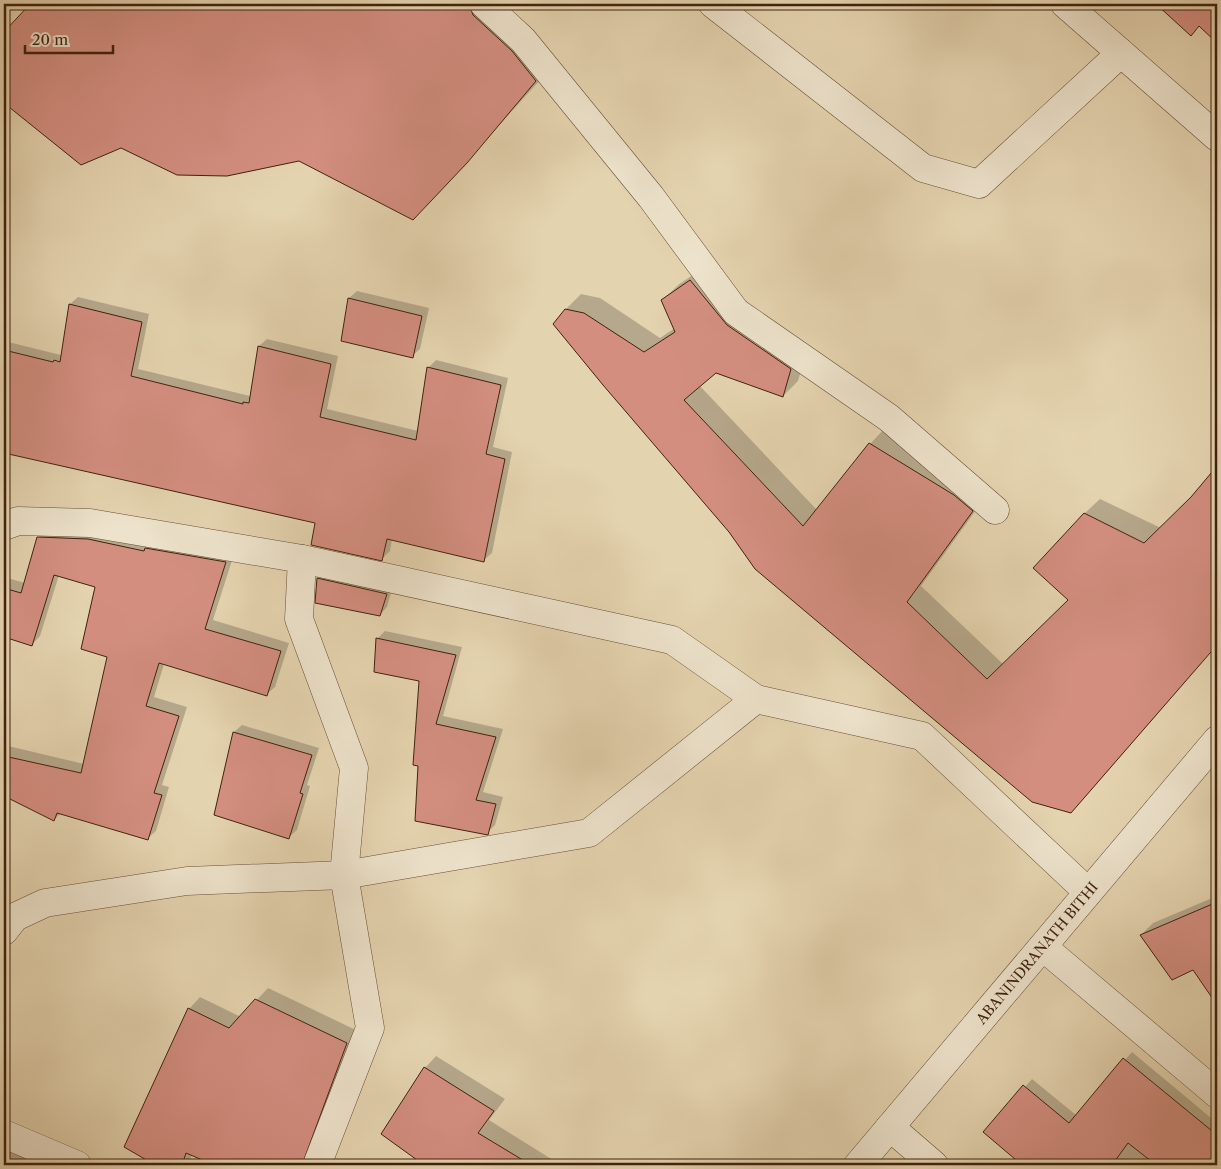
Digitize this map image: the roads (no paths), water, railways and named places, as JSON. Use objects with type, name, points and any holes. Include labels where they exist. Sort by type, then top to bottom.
[{"type":"street","points":[[484,4],[523,40],[651,197],[736,312],[889,418],[995,510]]},
{"type":"street","points":[[713,4],[923,168],[979,184],[1121,53]]},
{"type":"street","points":[[1065,4],[1217,137]]},
{"type":"street","points":[[4,526],[18,521],[90,523],[302,559],[672,640],[756,699],[922,736],[1088,892]]},
{"type":"street","points":[[302,559],[299,619],[354,768],[344,875],[370,1028],[318,1165]]},
{"type":"street","points":[[4,931],[15,917],[45,903],[188,881],[344,875],[589,833],[756,699]]},
{"type":"street","name":"ABANINDRANATH BITHI","points":[[858,1165],[1217,740]]},
{"type":"street","points":[[1043,947],[1217,1094]]},
{"type":"street","points":[[890,1127],[934,1165]]},
{"type":"street","points":[[4,1134],[77,1165]]}]
